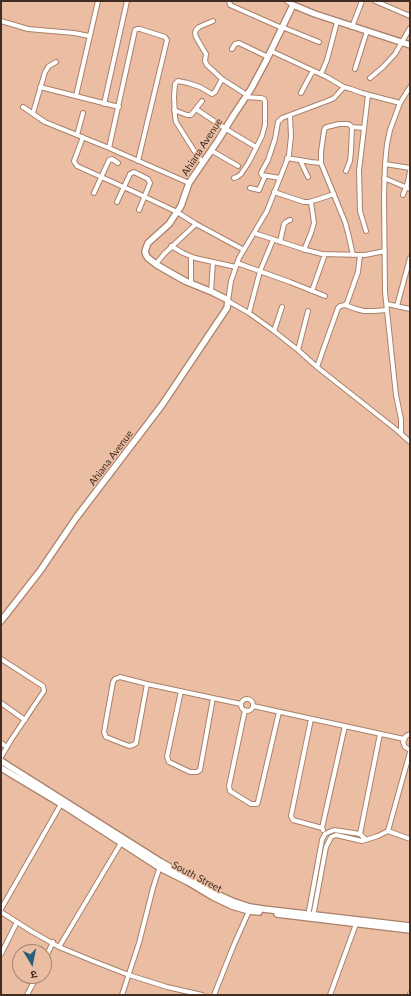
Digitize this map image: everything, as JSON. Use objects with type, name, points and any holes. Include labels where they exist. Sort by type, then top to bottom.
[{"type":"street","points":[[76,96],[98,1]]},
{"type":"street","points":[[104,104],[127,1]]},
{"type":"street","points":[[229,1],[230,5],[282,28],[319,42]]},
{"type":"street","points":[[287,1],[315,14],[410,45]]},
{"type":"street","points":[[352,26],[362,1]]},
{"type":"street","points":[[375,1],[410,16]]},
{"type":"street","name":"Ahiana Avenue","points":[[293,5],[252,89],[233,116],[212,151],[189,183],[181,206],[169,224],[148,243],[145,251],[146,255],[156,264],[191,284],[226,299],[249,313],[298,350],[317,367],[400,432],[410,442]]},
{"type":"street","points":[[213,20],[199,27],[196,30],[195,35],[206,54],[205,61],[207,65],[222,79],[246,96],[261,98],[264,99],[265,102],[264,130],[241,174],[234,178]]},
{"type":"street","points":[[1,21],[33,29],[89,36]]},
{"type":"street","points":[[321,74],[338,22]]},
{"type":"street","points":[[370,78],[389,61],[410,28]]},
{"type":"street","points":[[110,148],[135,30],[140,29],[165,38],[166,40],[138,161]]},
{"type":"street","points":[[355,70],[367,31]]},
{"type":"street","points":[[232,49],[235,44],[239,43],[268,57]]},
{"type":"street","points":[[271,51],[321,74],[344,87],[400,103]]},
{"type":"street","points":[[33,113],[45,72],[49,66],[56,62]]},
{"type":"street","points":[[301,93],[314,71]]},
{"type":"street","points":[[203,163],[176,122],[174,110],[175,84],[177,81],[182,81],[194,84],[212,94],[215,92],[222,79]]},
{"type":"street","points":[[40,87],[118,107]]},
{"type":"street","points":[[280,178],[265,176],[261,173],[268,160],[275,139],[278,122],[282,118],[334,98],[344,87]]},
{"type":"street","points":[[400,432],[401,419],[396,395],[385,292],[384,178],[387,144],[390,130],[400,103],[410,87]]},
{"type":"street","points":[[366,230],[361,217],[360,171],[368,95]]},
{"type":"street","points":[[174,110],[189,116],[193,114],[202,101]]},
{"type":"street","points":[[23,107],[45,122],[110,148],[189,183]]},
{"type":"street","points":[[196,109],[256,147]]},
{"type":"street","points":[[78,135],[83,113]]},
{"type":"street","points":[[228,301],[231,280],[239,258],[267,211],[288,158],[291,136],[290,115]]},
{"type":"street","points":[[353,255],[348,233],[321,162],[321,152],[325,128],[339,124],[348,124],[352,127],[364,128]]},
{"type":"street","points":[[346,171],[350,161],[352,127]]},
{"type":"street","points":[[83,137],[74,161],[76,166],[145,196],[177,212],[244,250]]},
{"type":"street","points":[[212,151],[238,166]]},
{"type":"street","points":[[288,158],[321,162]]},
{"type":"street","points":[[94,193],[109,160],[112,159],[118,164]]},
{"type":"street","points":[[300,160],[308,177]]},
{"type":"street","points":[[385,164],[410,168]]},
{"type":"street","points":[[403,195],[408,188],[410,171]]},
{"type":"street","points":[[116,202],[130,174],[134,172],[148,179],[150,183],[139,210]]},
{"type":"street","points":[[250,188],[259,190],[265,176]]},
{"type":"street","points":[[384,178],[408,188]]},
{"type":"street","points":[[274,192],[304,202],[311,202],[334,194]]},
{"type":"street","points":[[304,250],[314,223],[311,202]]},
{"type":"street","points":[[280,242],[284,224],[290,220]]},
{"type":"street","points":[[156,264],[171,246],[196,224]]},
{"type":"street","points":[[254,233],[304,250],[325,254],[360,255],[384,251]]},
{"type":"street","points":[[249,313],[260,271],[273,240]]},
{"type":"street","points":[[171,246],[191,257],[237,265],[260,271],[325,296]]},
{"type":"street","points":[[312,291],[325,254]]},
{"type":"street","points":[[345,305],[356,279],[360,255]]},
{"type":"street","points":[[191,257],[191,284]]},
{"type":"street","points":[[397,306],[410,258]]},
{"type":"street","points":[[211,292],[213,262]]},
{"type":"street","name":"Ahiana Avenue","points":[[1,621],[40,571],[76,518],[162,406],[226,308],[228,301]]},
{"type":"street","points":[[387,304],[410,309]]},
{"type":"street","points":[[317,367],[338,308],[341,305],[364,310],[387,310]]},
{"type":"street","points":[[274,331],[282,307]]},
{"type":"street","points":[[298,350],[308,311]]},
{"type":"street","points":[[1,659],[44,688],[44,691],[1,757]]},
{"type":"street","points":[[147,684],[136,743],[129,746],[106,737],[104,732],[113,682],[120,677],[241,704]]},
{"type":"street","points":[[181,691],[167,757],[169,762],[190,772],[197,772],[200,770],[213,698]]},
{"type":"street","points":[[241,704],[247,699],[251,701],[253,706]]},
{"type":"street","points":[[1,702],[25,720]]},
{"type":"street","points":[[241,704],[242,708],[245,710]]},
{"type":"street","points":[[245,710],[250,710],[253,706]]},
{"type":"street","points":[[253,706],[404,739]]},
{"type":"street","points":[[245,710],[229,786],[230,791],[251,804],[257,804],[258,802],[279,712]]},
{"type":"street","points":[[311,719],[291,816],[293,820],[322,828]]},
{"type":"street","points":[[325,834],[322,828],[346,726]]},
{"type":"street","points":[[360,834],[380,734]]},
{"type":"street","points":[[388,831],[410,751],[404,745],[404,739],[410,734]]},
{"type":"street","points":[[1,743],[7,747]]},
{"type":"street","points":[[1,761],[161,865],[232,901],[250,907],[311,916],[410,926]]},
{"type":"street","name":"South Street","points":[[1,768],[61,804],[121,843],[161,865],[213,897],[232,906],[248,911],[311,916],[356,924],[410,930]]},
{"type":"street","points":[[61,804],[1,911],[59,947],[129,976],[202,995]]},
{"type":"street","points":[[311,916],[315,879],[322,840],[325,834],[334,830],[360,834],[365,839]]},
{"type":"street","points":[[311,916],[326,848],[331,838],[336,835],[362,841],[388,831],[410,839]]},
{"type":"street","points":[[59,947],[121,843]]},
{"type":"street","points":[[122,995],[139,943],[153,888],[161,865]]},
{"type":"street","points":[[315,879],[320,880]]},
{"type":"street","points":[[214,995],[232,947],[248,911]]},
{"type":"street","points":[[1,954],[17,922]]},
{"type":"street","points":[[330,995],[356,924]]},
{"type":"street","points":[[27,995],[33,984]]}]
